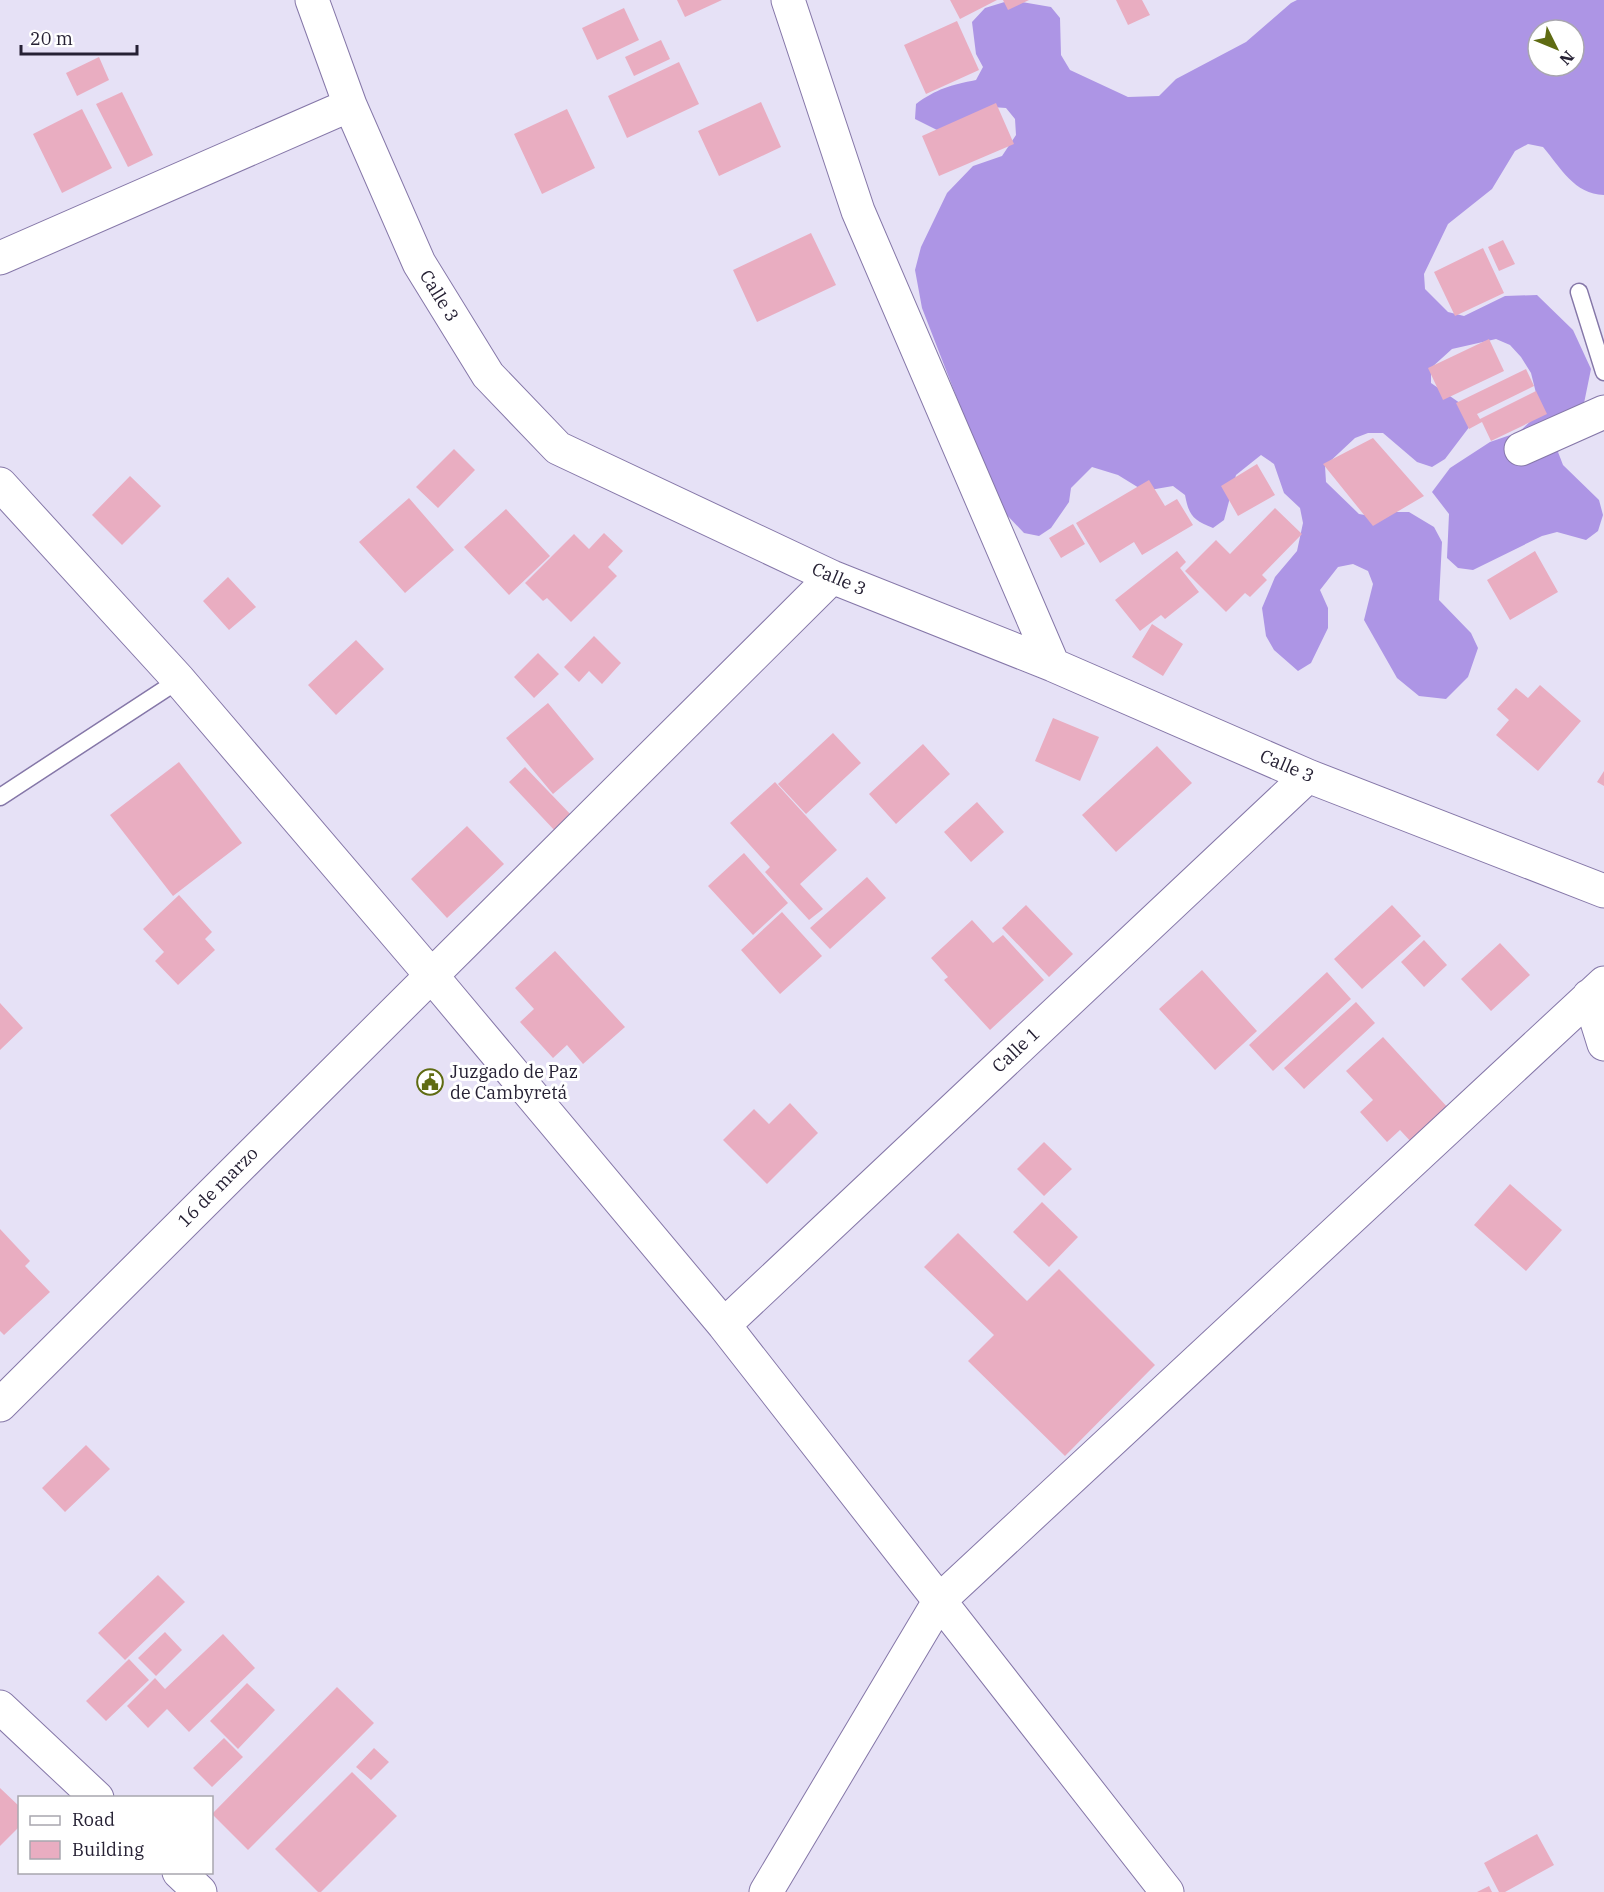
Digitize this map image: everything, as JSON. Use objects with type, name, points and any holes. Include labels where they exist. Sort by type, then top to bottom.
[{"type":"street","name":"Calle 3","points":[[312,0],[350,105],[419,263],[488,375],[558,448],[832,577],[1053,665],[1308,776],[1604,891]]},
{"type":"street","points":[[789,0],[858,211],[1053,665]]},
{"type":"street","points":[[0,258],[350,105]]},
{"type":"street","points":[[1521,449],[1604,412]]},
{"type":"street","points":[[0,484],[179,680],[434,972],[724,1325],[1167,1892]]},
{"type":"street","name":"16 de marzo","points":[[0,1405],[832,577]]},
{"type":"street","name":"Calle 1","points":[[724,1325],[1308,776]]},
{"type":"street","points":[[1596,989],[1604,1044]]},
{"type":"street","points":[[766,1892],[940,1600],[1596,989]]},
{"type":"street","points":[[0,1707],[97,1796]]},
{"type":"street","points":[[180,1874],[200,1892]]},
{"type":"lane","points":[[1579,292],[1604,372]]},
{"type":"lane","points":[[0,797],[179,680]]},
{"type":"shaded area","points":[[1011,0],[1051,7],[1060,18],[1061,55],[1070,70],[1128,97],[1159,96],[1176,79],[1246,42],[1297,0],[1604,0],[1604,195],[1594,194],[1576,185],[1543,147],[1528,144],[1515,151],[1492,189],[1448,224],[1424,274],[1425,289],[1448,312],[1464,316],[1505,296],[1537,295],[1573,330],[1591,369],[1582,413],[1558,452],[1563,465],[1599,500],[1603,515],[1598,531],[1586,540],[1557,532],[1542,536],[1473,570],[1458,568],[1447,558],[1449,514],[1432,492],[1450,468],[1490,442],[1519,432],[1533,419],[1539,405],[1531,373],[1521,357],[1510,345],[1496,339],[1452,349],[1431,368],[1431,383],[1470,410],[1470,426],[1445,459],[1432,467],[1417,462],[1383,433],[1368,433],[1355,438],[1325,466],[1326,482],[1359,514],[1376,517],[1392,512],[1409,512],[1434,527],[1442,542],[1439,600],[1471,633],[1478,648],[1468,677],[1446,699],[1419,696],[1397,678],[1364,620],[1373,584],[1368,571],[1353,564],[1338,567],[1320,590],[1328,608],[1328,628],[1311,663],[1298,671],[1274,650],[1266,636],[1262,608],[1275,577],[1297,551],[1303,523],[1300,508],[1284,493],[1274,464],[1261,455],[1236,475],[1224,520],[1213,528],[1190,513],[1185,495],[1173,486],[1144,491],[1118,475],[1092,467],[1071,488],[1069,502],[1051,528],[1039,536],[1024,533],[1003,511],[922,308],[915,270],[921,247],[947,193],[973,166],[1002,156],[1016,135],[1015,119],[1006,108],[992,107],[941,132],[915,119],[916,104],[923,99],[944,88],[976,80],[983,67],[976,54],[972,22],[985,8]]},
{"type":"building","points":[[677,0],[722,0],[685,17]]},
{"type":"building","points":[[950,0],[997,0],[960,19]]},
{"type":"building","points":[[1003,0],[1029,0],[1008,10]]},
{"type":"building","points":[[1116,0],[1142,0],[1150,15],[1128,25]]},
{"type":"building","points":[[624,8],[639,40],[597,60],[582,28]]},
{"type":"building","points":[[957,21],[979,70],[926,94],[904,45]]},
{"type":"building","points":[[661,40],[670,59],[634,76],[625,57]]},
{"type":"building","points":[[99,57],[109,80],[77,96],[66,73]]},
{"type":"building","points":[[679,62],[699,104],[627,138],[608,96]]},
{"type":"building","points":[[122,92],[153,155],[128,167],[96,104]]},
{"type":"building","points":[[761,102],[781,147],[719,176],[698,131]]},
{"type":"building","points":[[996,103],[1014,144],[939,176],[922,136]]},
{"type":"building","points":[[82,109],[112,168],[62,193],[33,134]]},
{"type":"building","points":[[567,109],[595,168],[542,194],[514,134]]},
{"type":"building","points":[[811,233],[836,285],[757,322],[733,270]]},
{"type":"building","points":[[1503,240],[1515,264],[1499,271],[1488,247]]},
{"type":"building","points":[[1483,248],[1504,293],[1455,316],[1434,272]]},
{"type":"building","points":[[1489,339],[1504,371],[1443,400],[1428,368]]},
{"type":"building","points":[[1526,369],[1534,386],[1477,414],[1480,419],[1536,391],[1547,414],[1491,441],[1482,422],[1469,429],[1456,403]]},
{"type":"building","points":[[1373,438],[1424,496],[1373,526],[1323,464]]},
{"type":"building","points":[[454,449],[475,470],[438,508],[416,487]]},
{"type":"building","points":[[1257,464],[1275,495],[1238,516],[1221,486]]},
{"type":"building","points":[[130,476],[161,506],[122,545],[92,515]]},
{"type":"building","points":[[1149,480],[1165,506],[1177,499],[1193,525],[1142,555],[1134,542],[1100,563],[1076,523]]},
{"type":"building","points":[[409,498],[454,550],[405,593],[359,542]]},
{"type":"building","points":[[1275,508],[1302,534],[1262,575],[1267,580],[1250,597],[1245,593],[1226,612],[1185,571],[1216,540],[1230,554]]},
{"type":"building","points":[[506,509],[550,556],[509,595],[464,547]]},
{"type":"building","points":[[1073,524],[1085,544],[1061,558],[1049,538]]},
{"type":"building","points":[[604,533],[623,551],[608,567],[617,576],[571,622],[547,598],[543,601],[525,583],[574,534],[589,549]]},
{"type":"building","points":[[1177,551],[1186,562],[1180,568],[1199,592],[1165,619],[1161,615],[1140,631],[1115,600]]},
{"type":"building","points":[[1535,551],[1558,592],[1510,620],[1487,580]]},
{"type":"building","points":[[228,577],[256,607],[229,630],[203,601]]},
{"type":"building","points":[[1152,624],[1183,644],[1163,676],[1132,657]]},
{"type":"building","points":[[594,636],[621,663],[602,684],[589,671],[579,682],[564,667]]},
{"type":"building","points":[[356,640],[384,669],[336,715],[308,685]]},
{"type":"building","points":[[538,653],[559,674],[534,698],[514,677]]},
{"type":"building","points":[[1540,685],[1581,721],[1538,771],[1496,735],[1509,720],[1497,709],[1516,688],[1528,698]]},
{"type":"building","points":[[548,703],[594,759],[553,794],[506,738]]},
{"type":"building","points":[[1053,718],[1099,737],[1080,781],[1035,761]]},
{"type":"building","points":[[833,733],[861,763],[806,814],[778,784]]},
{"type":"building","points":[[923,744],[950,774],[896,824],[869,794]]},
{"type":"building","points":[[1157,746],[1192,783],[1116,852],[1082,815]]},
{"type":"building","points":[[179,762],[242,843],[173,896],[110,815]]},
{"type":"building","points":[[525,767],[573,817],[557,833],[509,782]]},
{"type":"building","points":[[1604,771],[1604,786],[1597,782]]},
{"type":"building","points":[[775,782],[837,850],[800,884],[823,909],[809,920],[765,872],[770,867],[730,823]]},
{"type":"building","points":[[977,802],[1004,832],[971,862],[944,832]]},
{"type":"building","points":[[467,826],[504,864],[447,918],[411,879]]},
{"type":"building","points":[[744,853],[788,903],[753,935],[708,886]]},
{"type":"building","points":[[867,877],[886,898],[830,949],[810,928]]},
{"type":"building","points":[[179,895],[212,932],[205,939],[215,950],[178,985],[155,961],[164,952],[143,929]]},
{"type":"building","points":[[1026,905],[1073,954],[1049,977],[1002,928]]},
{"type":"building","points":[[1392,905],[1421,936],[1362,989],[1334,959]]},
{"type":"building","points":[[782,912],[822,956],[780,994],[741,950]]},
{"type":"building","points":[[972,920],[993,943],[1003,935],[1044,980],[990,1030],[944,980],[948,977],[931,958]]},
{"type":"building","points":[[1424,940],[1447,965],[1424,987],[1401,962]]},
{"type":"building","points":[[1500,943],[1530,975],[1491,1011],[1461,979]]},
{"type":"building","points":[[555,951],[625,1027],[583,1064],[567,1045],[553,1058],[520,1022],[534,1009],[515,988]]},
{"type":"building","points":[[1202,970],[1257,1031],[1215,1070],[1159,1009]]},
{"type":"building","points":[[1327,972],[1351,999],[1273,1071],[1249,1045]]},
{"type":"building","points":[[1356,1002],[1375,1023],[1304,1089],[1284,1068]]},
{"type":"building","points":[[0,1003],[23,1028],[0,1050]]},
{"type":"building","points":[[1383,1037],[1450,1110],[1413,1144],[1400,1130],[1387,1142],[1360,1112],[1373,1100],[1346,1071]]},
{"type":"building","points":[[790,1103],[818,1133],[767,1184],[723,1140],[754,1109],[769,1124]]},
{"type":"building","points":[[1044,1142],[1072,1169],[1044,1196],[1017,1169]]},
{"type":"building","points":[[1510,1184],[1562,1230],[1526,1271],[1474,1225]]},
{"type":"building","points":[[1042,1202],[1078,1237],[1049,1267],[1013,1232]]},
{"type":"building","points":[[0,1229],[30,1261],[25,1266],[50,1292],[4,1335],[0,1331]]},
{"type":"building","points":[[958,1233],[1027,1301],[1059,1269],[1155,1365],[1065,1456],[968,1361],[994,1335],[924,1267]]},
{"type":"building","points":[[86,1445],[110,1469],[65,1512],[42,1488]]},
{"type":"building","points":[[158,1575],[185,1602],[125,1660],[98,1633]]},
{"type":"building","points":[[165,1632],[182,1650],[156,1676],[138,1658]]},
{"type":"building","points":[[223,1634],[255,1668],[189,1732],[167,1709],[148,1728],[127,1706],[155,1678],[165,1689]]},
{"type":"building","points":[[129,1659],[149,1680],[106,1721],[86,1701]]},
{"type":"building","points":[[247,1683],[275,1710],[238,1749],[210,1721]]},
{"type":"building","points":[[337,1687],[374,1723],[248,1850],[213,1813]]},
{"type":"building","points":[[224,1738],[243,1757],[212,1787],[193,1768]]},
{"type":"building","points":[[374,1748],[389,1762],[371,1780],[356,1767]]},
{"type":"building","points":[[352,1772],[397,1816],[321,1892],[318,1892],[275,1849]]},
{"type":"building","points":[[0,1788],[18,1805],[18,1828],[0,1846]]},
{"type":"building","points":[[1537,1834],[1554,1865],[1505,1892],[1499,1892],[1484,1863]]},
{"type":"building","points":[[1489,1886],[1492,1892],[1477,1892]]},
{"type":"place","name":"Juzgado de Paz de Cambyretá","points":[[430,1082]]}]
